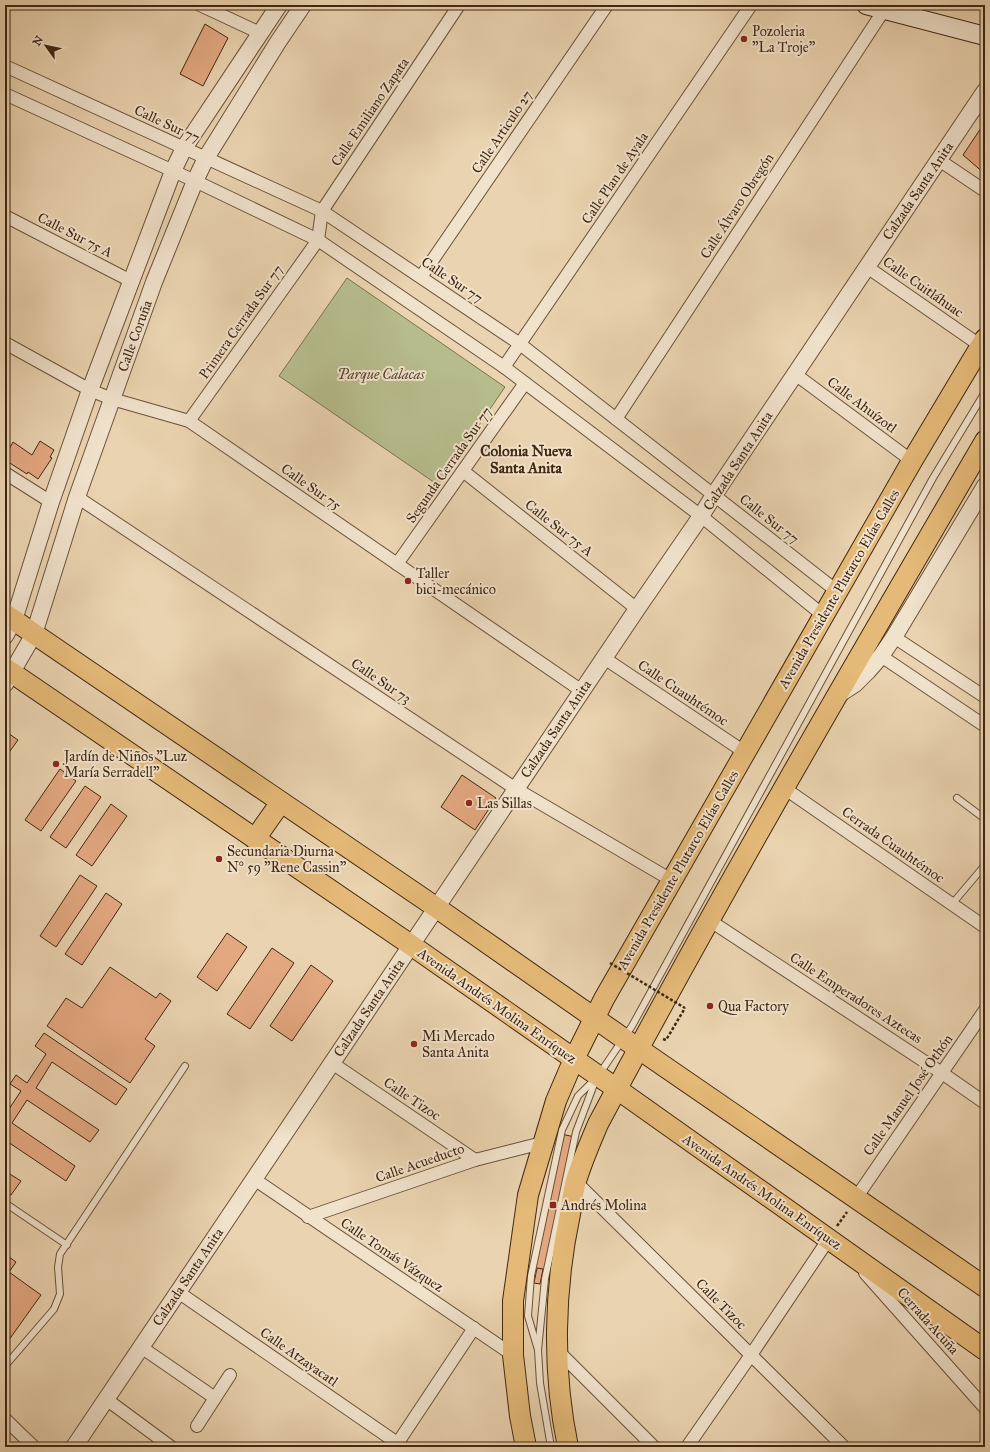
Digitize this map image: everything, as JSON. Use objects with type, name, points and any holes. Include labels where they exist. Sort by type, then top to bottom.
[{"type":"main road","points":[[866,5],[985,36]]},
{"type":"main road","name":"Avenida Presidente Plutarco Elías Calles","points":[[526,1447],[520,1416],[513,1355],[513,1301],[528,1195],[542,1143],[556,1102],[574,1059],[604,999],[673,881],[912,461],[983,343]]},
{"type":"main road","points":[[568,1447],[563,1421],[557,1350],[559,1288],[564,1240],[576,1182],[585,1154],[598,1124],[617,1089],[631,1044],[709,920],[835,696],[985,441]]},
{"type":"main road","points":[[8,624],[34,634],[437,908],[631,1044],[985,1287]]},
{"type":"main road","name":"Avenida Andrés Molina Enríquez","points":[[7,675],[256,839],[617,1089],[985,1350]]},
{"type":"main road","points":[[256,839],[281,802]]},
{"type":"street","points":[[200,5],[260,33]]},
{"type":"street","name":"Calle Coruña","points":[[8,624],[90,390],[173,170],[184,148],[279,5]]},
{"type":"street","name":"Calle Coruña","points":[[7,675],[34,634],[77,497],[154,282],[195,181],[206,158],[278,42],[304,5]]},
{"type":"street","name":"Calle Emiliano Zapata","points":[[318,240],[322,211],[459,5]]},
{"type":"street","name":"Calle Articulo 27","points":[[421,277],[607,5]]},
{"type":"street","name":"Calle Plan de Ayala","points":[[504,367],[751,5]]},
{"type":"street","name":"Calle Álvaro Obregón","points":[[616,419],[884,10]]},
{"type":"street","name":"Calle Sur 77","points":[[5,66],[322,211],[520,344],[838,592]]},
{"type":"street","name":"Calzada Santa Anita","points":[[74,1447],[701,516],[985,91]]},
{"type":"street","points":[[5,94],[173,170],[318,240],[504,367],[701,516],[824,616]]},
{"type":"street","points":[[939,160],[985,191]]},
{"type":"street","name":"Calle Sur 75 A","points":[[5,216],[131,281]]},
{"type":"street","name":"Primera Cerrada Sur 77","points":[[189,421],[318,240]]},
{"type":"street","name":"Calle Cuitláhuac","points":[[867,267],[983,343]]},
{"type":"street","name":"Calle Sur 75","points":[[5,342],[90,390],[112,400],[189,421],[582,691]]},
{"type":"street","name":"Calle Ahuízotl","points":[[795,374],[912,461]]},
{"type":"street","name":"Segunda Cerrada Sur 77","points":[[397,564],[525,383]]},
{"type":"street","name":"Calle Sur 75 A","points":[[463,471],[637,609]]},
{"type":"street","points":[[5,473],[51,502]]},
{"type":"street","points":[[835,696],[854,684],[880,656],[894,637],[985,486]]},
{"type":"street","name":"Calle Sur 73","points":[[77,497],[516,789],[673,881]]},
{"type":"street","points":[[894,637],[985,698]]},
{"type":"street","points":[[880,656],[985,726]]},
{"type":"street","name":"Calle Cuauhtémoc","points":[[604,658],[746,753]]},
{"type":"street","name":"Cerrada Cuauhtémoc","points":[[784,788],[985,927]]},
{"type":"street","name":"Calle Emperadores Aztecas","points":[[709,920],[942,1073],[985,1103]]},
{"type":"street","name":"Calle Manuel José Othón","points":[[856,1198],[985,1010]]},
{"type":"street","name":"Calle Tizoc","points":[[332,1063],[475,1160]]},
{"type":"street","name":"Calle Acueducto","points":[[308,1216],[475,1160],[542,1143]]},
{"type":"street","name":"Calle Tomás Vázquez","points":[[254,1179],[513,1355]]},
{"type":"street","name":"Calle Tizoc","points":[[576,1182],[844,1447]]},
{"type":"street","points":[[687,1447],[828,1240]]},
{"type":"street","name":"Cerrada Acuña","points":[[848,1254],[985,1408]]},
{"type":"street","name":"Calle Atzayacatl","points":[[178,1292],[399,1446]]},
{"type":"street","points":[[399,1446],[474,1328]]},
{"type":"street","points":[[141,1347],[215,1398]]},
{"type":"street","points":[[557,1350],[654,1447]]},
{"type":"street","points":[[197,1426],[230,1375]]},
{"type":"street","points":[[106,1399],[171,1447]]},
{"type":"street","points":[[5,1419],[34,1447]]},
{"type":"lane","points":[[538,1350],[528,1316],[531,1276],[562,1130],[578,1096],[631,1044],[632,1026],[933,478],[985,392]]},
{"type":"lane","points":[[957,798],[984,815]]},
{"type":"lane","points":[[952,904],[985,865]]},
{"type":"lane","points":[[5,1366],[54,1309],[60,1294],[58,1267],[60,1254],[185,1066]]},
{"type":"lane","points":[[551,1447],[540,1383],[538,1350],[545,1279],[576,1132],[598,1076]]},
{"type":"lane","points":[[5,1203],[67,1244]]},
{"type":"path","points":[[610,963],[685,1008],[666,1040]]},
{"type":"path","points":[[828,1240],[856,1198]]},
{"type":"green space","name":"Parque Calacas","points":[[347,278],[505,387],[438,485],[279,376]]},
{"type":"building","points":[[205,24],[228,38],[203,86],[180,74]]},
{"type":"building","points":[[985,122],[985,174],[963,155]]},
{"type":"building","points":[[40,441],[54,450],[50,457],[52,458],[38,479],[5,460],[5,457],[13,442],[32,455]]},
{"type":"building","points":[[5,731],[18,740],[5,758]]},
{"type":"building","points":[[60,769],[76,781],[41,831],[25,820]]},
{"type":"building","name":"Las Sillas","points":[[462,775],[496,798],[475,830],[441,807]]},
{"type":"building","points":[[85,786],[101,797],[66,848],[50,837]]},
{"type":"building","points":[[111,804],[127,816],[92,866],[76,855]]},
{"type":"building","points":[[80,875],[97,886],[56,947],[40,936]]},
{"type":"building","points":[[106,893],[122,904],[82,965],[65,954]]},
{"type":"building","points":[[227,933],[247,947],[217,991],[197,977]]},
{"type":"building","points":[[272,948],[294,963],[250,1029],[227,1014]]},
{"type":"building","points":[[311,965],[333,981],[292,1041],[270,1026]]},
{"type":"building","points":[[110,967],[156,998],[160,993],[171,1001],[145,1039],[155,1046],[130,1083],[47,1026],[66,998],[82,1008]]},
{"type":"building","points":[[44,1033],[127,1089],[116,1105],[52,1062],[36,1088],[99,1130],[90,1142],[27,1100],[12,1123],[75,1166],[66,1181],[5,1140],[5,1115],[21,1091],[10,1084],[16,1075],[27,1083],[46,1054],[35,1046]]},
{"type":"building","points":[[561,1134],[575,1137],[546,1273],[532,1270]]},
{"type":"building","points":[[5,1171],[21,1181],[11,1195],[5,1191]]},
{"type":"building","points":[[5,1254],[16,1262],[5,1278]]},
{"type":"building","points":[[537,1268],[543,1269],[540,1284],[534,1283]]},
{"type":"building","points":[[9,1272],[41,1295],[5,1344],[5,1278]]},
{"type":"place","name":"Pozoleria \"La Troje\"","points":[[744,39]]},
{"type":"place","name":"Taller bici-mecánico","points":[[408,581]]},
{"type":"place","name":"Jardín de Niños \"Luz María Serradell\"","points":[[56,764]]},
{"type":"place","name":"Las Sillas","points":[[469,803]]},
{"type":"place","name":"Secundaria Diurna N° 59 \"Rene Cassin\"","points":[[219,859]]},
{"type":"place","name":"Qua Factory","points":[[710,1006]]},
{"type":"place","name":"Mi Mercado Santa Anita","points":[[414,1044]]},
{"type":"place","name":"Andrés Molina","points":[[553,1205]]},
{"type":"district","name":"Colonia Nueva Santa Anita","points":[[526,460]]}]
